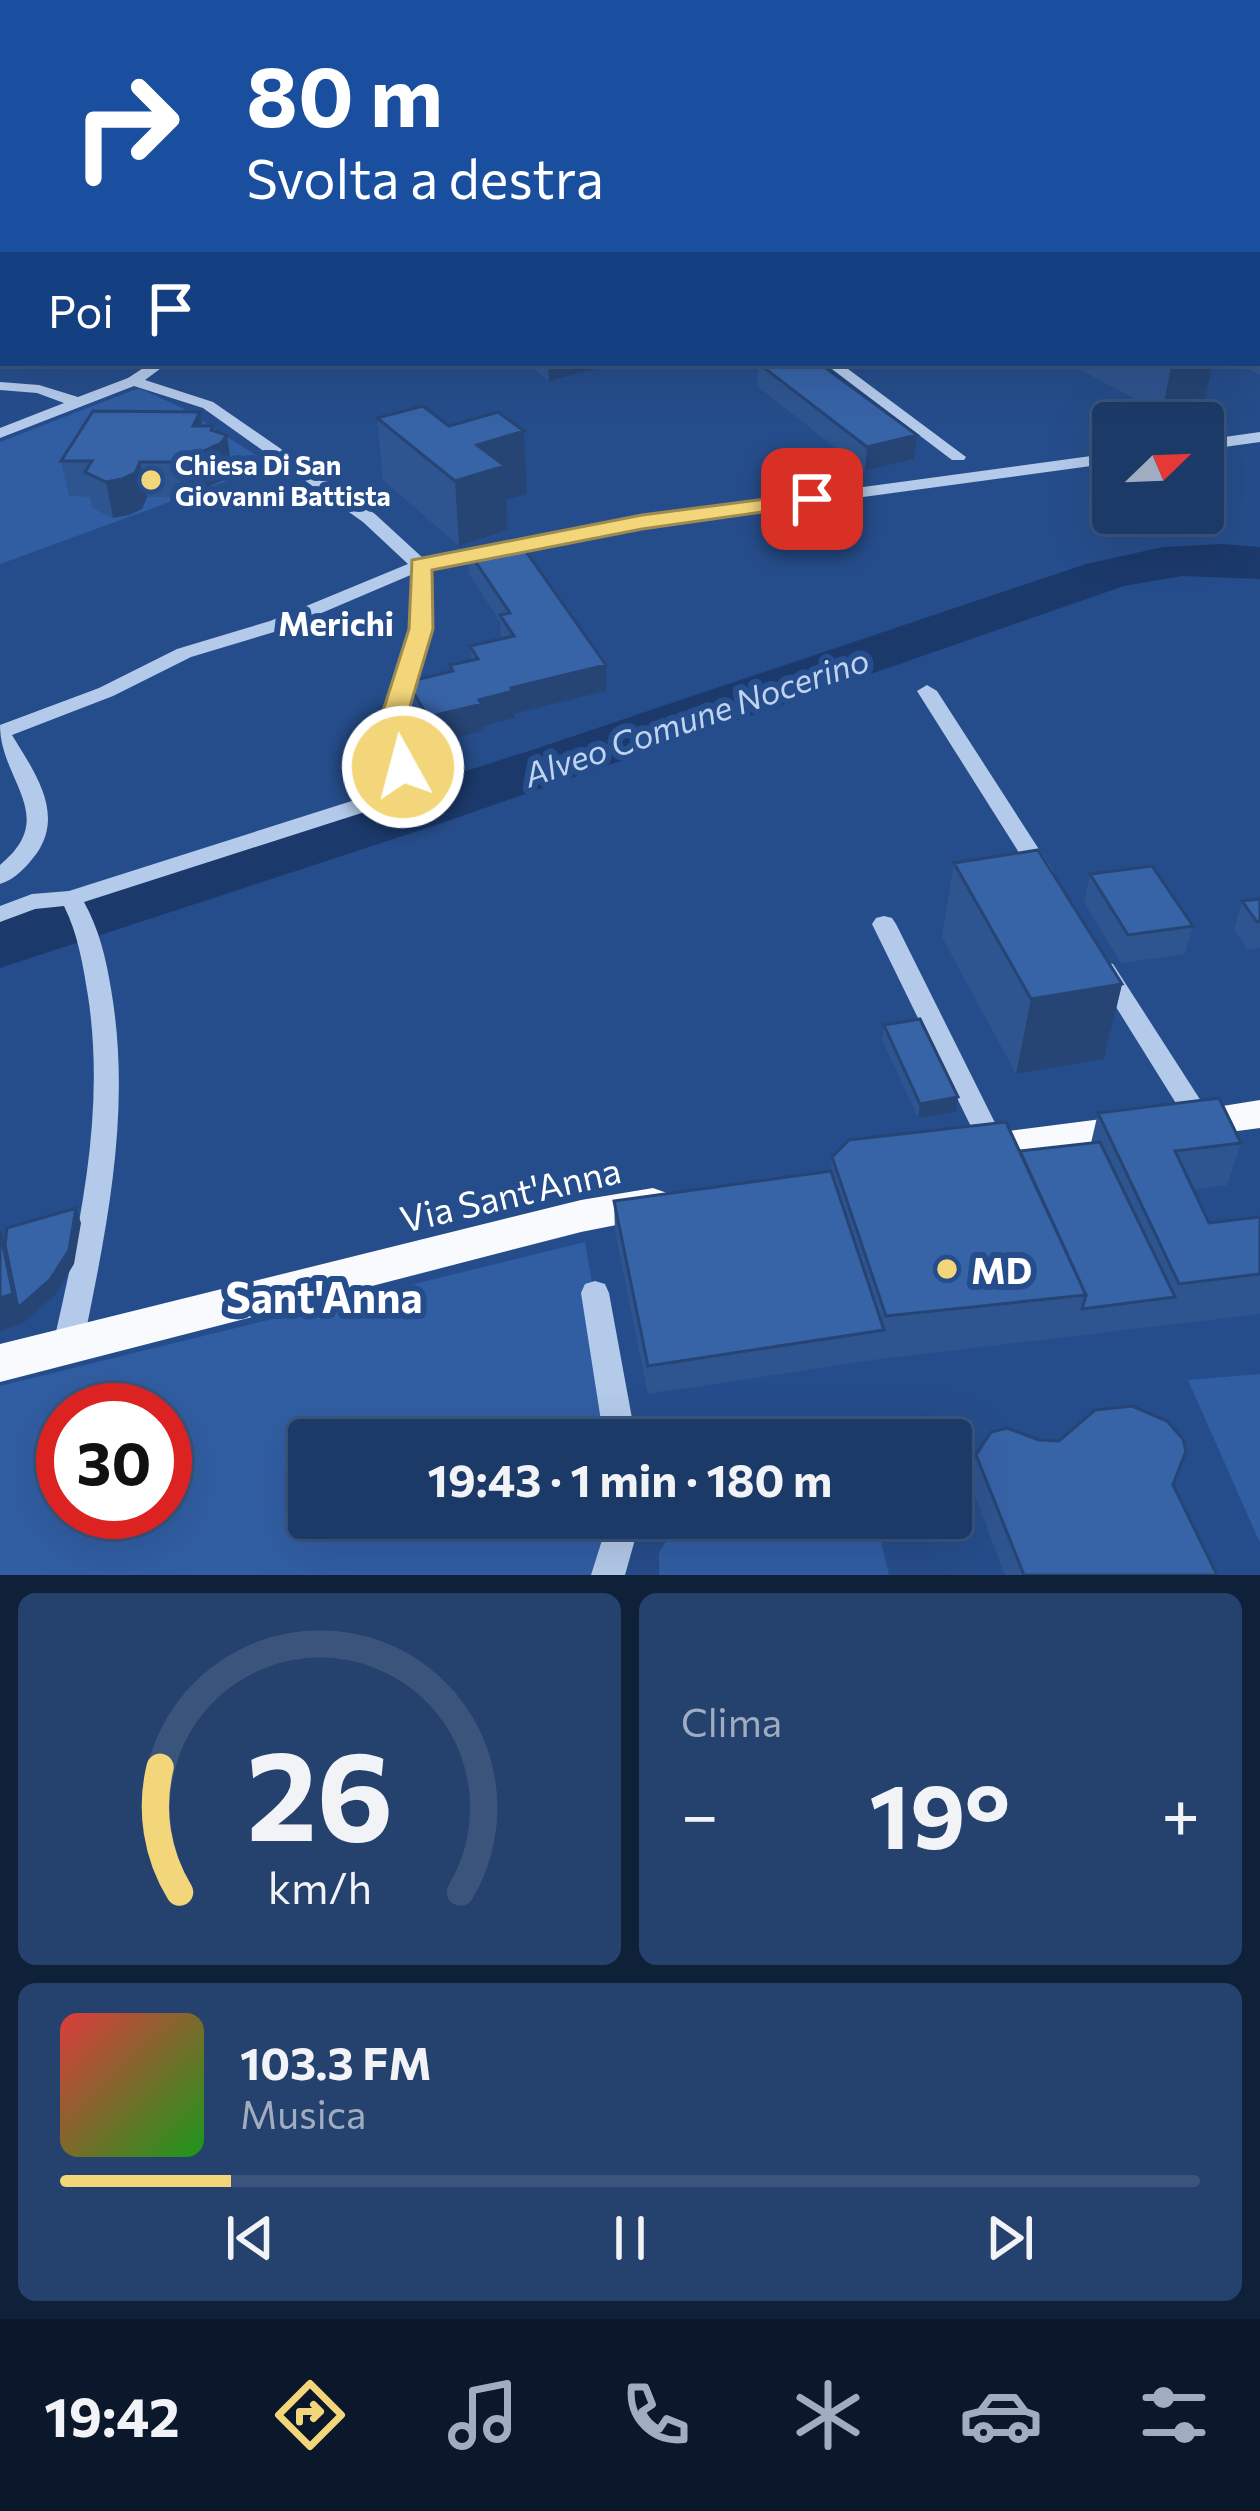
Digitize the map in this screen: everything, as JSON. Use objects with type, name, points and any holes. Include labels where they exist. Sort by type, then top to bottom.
[{"type":"main road","points":[[949,1155],[1260,1114]]},
{"type":"main road","name":"Via Sant'Anna","points":[[0,1364],[581,1216],[696,1197]]},
{"type":"street","points":[[0,433],[133,381],[156,366]]},
{"type":"street","points":[[835,366],[958,457]]},
{"type":"street","points":[[0,914],[32,902],[74,903],[367,805],[396,784],[403,767],[390,730],[421,629],[424,581],[420,565],[369,518],[208,405],[133,381]]},
{"type":"street","points":[[0,386],[39,389],[79,403]]},
{"type":"street","points":[[1224,442],[1260,437]]},
{"type":"street","points":[[0,877],[21,861],[40,823],[37,794],[0,732],[106,692],[184,653],[277,625],[420,565],[642,522],[1092,461]]},
{"type":"street","points":[[927,691],[1057,895]]},
{"type":"street","points":[[68,1345],[105,1165],[106,1017],[89,940],[74,903]]},
{"type":"street","points":[[884,925],[995,1148]]},
{"type":"street","points":[[1087,942],[1201,1122]]},
{"type":"street","points":[[595,1293],[616,1419]]},
{"type":"street","points":[[608,1575],[619,1539]]},
{"type":"shaded area","points":[[139,388],[182,408],[271,465],[0,564],[0,442]]},
{"type":"shaded area","points":[[585,1242],[615,1419],[288,1419],[288,1539],[612,1539],[591,1575],[0,1575],[0,1386]]},
{"type":"shaded area","points":[[1260,1374],[1260,1543],[1188,1380]]},
{"type":"shaded area","points":[[667,1539],[880,1539],[889,1575],[659,1575],[659,1553]]},
{"type":"building","points":[[762,366],[823,366],[917,435],[867,447]]},
{"type":"building","points":[[423,406],[449,426],[498,412],[524,431],[477,445],[505,466],[455,481],[377,418]]},
{"type":"building","points":[[93,411],[200,412],[193,426],[213,426],[211,430],[227,435],[221,443],[179,462],[140,462],[135,473],[106,482],[85,472],[92,461],[61,461]]},
{"type":"building","points":[[517,539],[606,665],[511,688],[513,691],[479,700],[482,704],[428,717],[407,682],[453,671],[450,665],[478,659],[470,646],[514,636],[500,615],[510,613],[467,549]]},
{"type":"building","points":[[1038,850],[1122,984],[1031,999],[954,863]]},
{"type":"building","points":[[1152,866],[1193,926],[1128,935],[1090,874]]},
{"type":"building","points":[[1260,899],[1260,921],[1257,922],[1242,901]]},
{"type":"building","points":[[920,1019],[958,1097],[920,1104],[884,1025]]},
{"type":"building","points":[[1219,1098],[1241,1143],[1175,1151],[1209,1223],[1260,1217],[1260,1274],[1179,1284],[1098,1113]]},
{"type":"building","name":"MD","points":[[1006,1122],[1086,1295],[886,1316],[832,1157],[849,1140]]},
{"type":"building","points":[[1100,1142],[1175,1297],[1082,1309],[1086,1295],[1020,1151]]},
{"type":"building","points":[[831,1171],[884,1330],[648,1366],[614,1201]]},
{"type":"building","points":[[76,1208],[69,1250],[50,1280],[18,1308],[5,1245],[7,1228]]},
{"type":"building","points":[[0,1231],[13,1294],[0,1298]]},
{"type":"building","points":[[1132,1406],[1167,1421],[1183,1439],[1186,1451],[1173,1485],[1217,1575],[1024,1575],[976,1455],[991,1432],[1007,1428],[1039,1440],[1059,1441],[1095,1410]]},
{"type":"waterway","name":"Alveo Comune Nocerino","points":[[0,944],[416,810],[1105,575],[1182,561],[1260,563]]},
{"type":"place","name":"Chiesa Di San Giovanni Battista","points":[[151,480]]},
{"type":"place","name":"MD","points":[[947,1269]]},
{"type":"district","name":"Merichi","points":[[336,622]]},
{"type":"district","name":"Sant'Anna","points":[[324,1296]]},
{"type":"route","points":[[403,767],[390,730],[421,629],[424,581],[420,565],[642,522],[812,499]]}]
